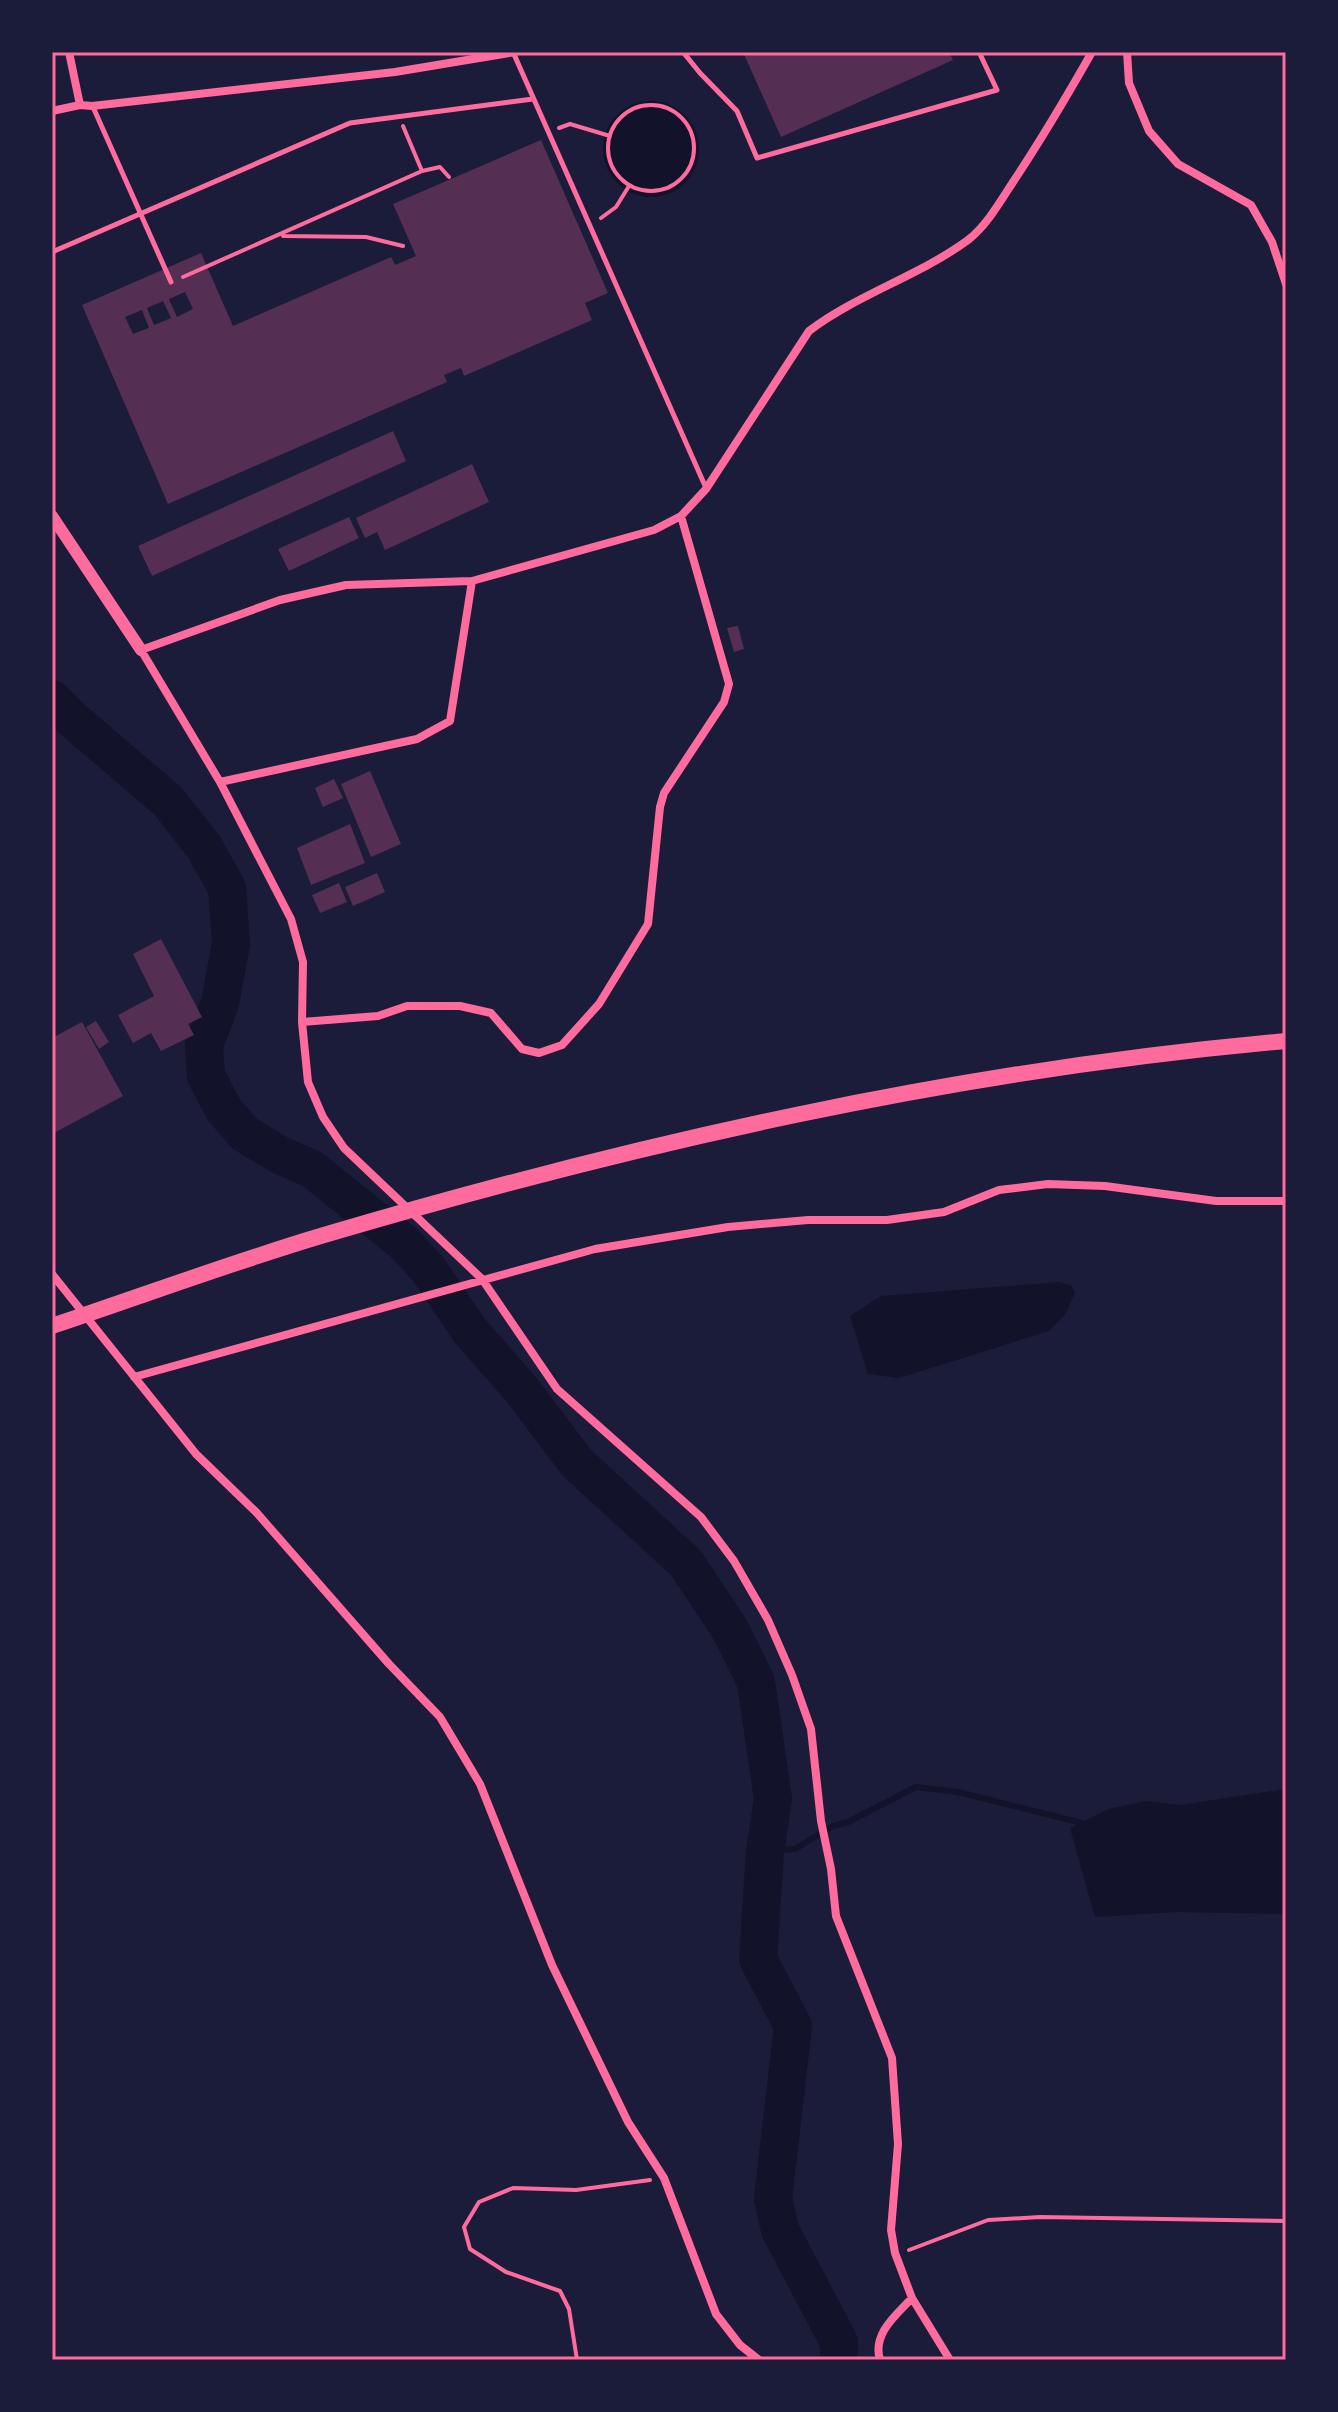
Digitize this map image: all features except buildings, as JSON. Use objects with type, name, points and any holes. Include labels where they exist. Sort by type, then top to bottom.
[{"type":"highway","points":[[52,1326],[322,1235],[582,1164],[782,1116],[1015,1074],[1178,1051],[1286,1041]]},
{"type":"street","points":[[69,52],[80,105]]},
{"type":"street","points":[[52,111],[80,105],[395,72],[514,52]]},
{"type":"street","points":[[141,650],[280,600],[346,585],[472,581],[654,530],[681,516],[706,489],[809,331],[828,316],[939,260],[971,237],[991,216],[1092,52]]},
{"type":"street","points":[[1127,52],[1129,83],[1149,131],[1178,164],[1251,205],[1272,242],[1286,284]]},
{"type":"street","points":[[52,516],[141,650],[220,782],[291,919],[303,962],[302,1022],[308,1082],[323,1117],[344,1148],[482,1279],[557,1389],[701,1517],[734,1561],[768,1620],[811,1729],[836,1916],[892,2058],[898,2144],[891,2230],[895,2253],[912,2298],[950,2360]]},
{"type":"street","points":[[302,1022],[378,1016],[407,1006],[460,1006],[491,1013],[522,1049],[539,1053],[562,1045],[599,1004],[637,947],[648,924],[664,793],[724,702],[729,684],[681,516]]},
{"type":"street","points":[[220,782],[417,739],[450,721],[472,581]]},
{"type":"street","points":[[134,1377],[595,1249],[728,1227],[808,1220],[887,1220],[944,1212],[999,1190],[1048,1184],[1105,1186],[1216,1201],[1286,1201]]},
{"type":"street","points":[[52,1274],[196,1454],[256,1512],[389,1664],[440,1717],[480,1784],[558,1979],[628,2122],[664,2178],[716,2314],[740,2345],[759,2360]]},
{"type":"street","points":[[880,2360],[882,2331],[912,2298]]},
{"type":"lane","points":[[514,52],[706,489]]},
{"type":"lane","points":[[683,52],[737,111],[757,158],[997,90],[979,52]]},
{"type":"lane","points":[[52,252],[350,123],[533,99]]},
{"type":"lane","points":[[92,106],[171,282]]},
{"type":"path","points":[[642,105],[671,109],[683,118],[692,131],[695,145],[693,161],[687,174],[676,184],[648,192],[629,185],[614,171],[609,158],[610,136],[618,120],[642,105]]},
{"type":"path","points":[[399,117],[422,171]]},
{"type":"path","points":[[548,133],[570,124],[610,136]]},
{"type":"path","points":[[171,282],[422,171],[440,167],[449,177]]},
{"type":"path","points":[[616,207],[629,185]]},
{"type":"path","points":[[278,236],[366,237],[403,246]]},
{"type":"path","points":[[577,2360],[569,2309],[560,2291],[506,2272],[470,2249],[464,2227],[479,2202],[513,2188],[576,2190],[664,2178]]},
{"type":"path","points":[[895,2253],[988,2220],[1055,2217],[1286,2221]]},
{"type":"shaded area","points":[[651,101],[669,105],[685,115],[695,131],[699,149],[695,167],[685,183],[669,193],[651,197],[633,193],[617,183],[607,167],[603,149],[607,131],[617,115],[633,105]]},
{"type":"shaded area","points":[[1059,1282],[1072,1286],[1075,1293],[1065,1315],[1049,1331],[899,1378],[868,1374],[850,1316],[881,1296]]},
{"type":"shaded area","points":[[1286,1789],[1286,1914],[1177,1912],[1095,1917],[1070,1828],[1109,1809],[1146,1801],[1180,1805]]},
{"type":"waterway","points":[[52,699],[168,801],[204,847],[227,888],[231,944],[220,1003],[204,1045],[206,1076],[224,1110],[245,1134],[280,1155],[312,1169],[404,1243],[428,1269],[470,1331],[521,1389],[577,1463],[686,1563],[731,1631],[756,1682],[773,1799],[765,1852],[758,1959],[793,2026],[773,2198],[780,2230],[839,2342],[839,2360]]},
{"type":"waterway","points":[[765,1852],[795,1849],[833,1826],[848,1822],[916,1787],[958,1792],[1086,1824]]}]
